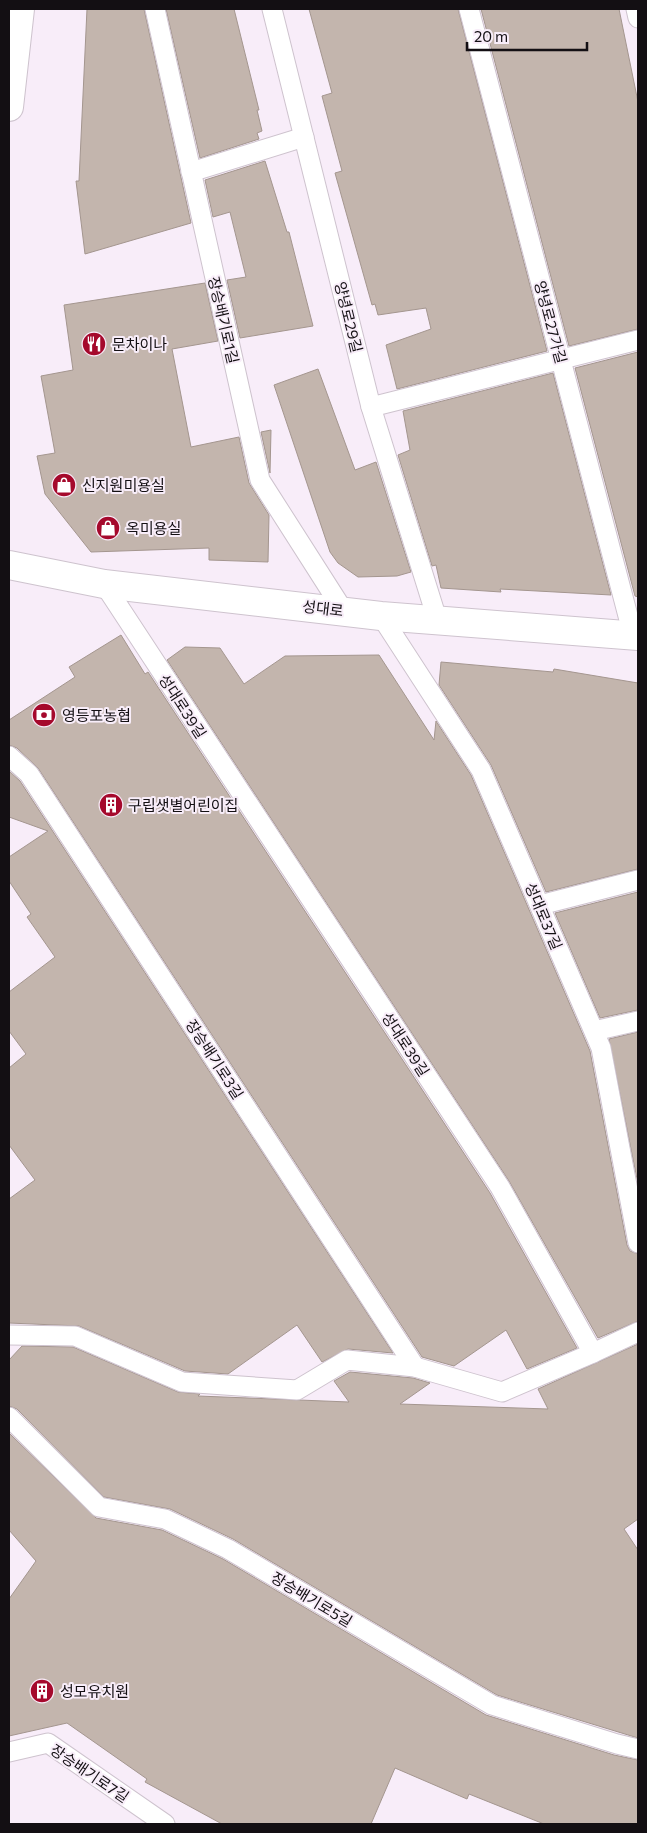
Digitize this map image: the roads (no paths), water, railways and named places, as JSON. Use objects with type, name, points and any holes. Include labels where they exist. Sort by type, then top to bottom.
[{"type":"street","points":[[9,106],[20,9]]},
{"type":"street","name":"성대로","points":[[9,565],[104,584],[343,610],[380,616],[636,636]]},
{"type":"lane","name":"장승배기로1길","points":[[155,9],[260,480],[343,610]]},
{"type":"lane","name":"양녕로29길","points":[[272,9],[370,407],[438,622]]},
{"type":"lane","name":"양녕로27가길","points":[[469,9],[636,636]]},
{"type":"lane","points":[[636,9],[638,18]]},
{"type":"lane","points":[[191,172],[304,137]]},
{"type":"lane","points":[[370,407],[638,340]]},
{"type":"lane","name":"성대로39길","points":[[104,584],[500,1187],[593,1353]]},
{"type":"lane","name":"성대로37길","points":[[380,616],[481,770],[601,1048],[631,1166],[638,1243]]},
{"type":"lane","name":"장승배기로3길","points":[[9,756],[29,774],[415,1367]]},
{"type":"lane","points":[[540,905],[638,880]]},
{"type":"lane","points":[[594,1031],[638,1021]]},
{"type":"lane","points":[[9,1335],[75,1336],[182,1382],[297,1390],[347,1360],[415,1367],[502,1392],[638,1332]]},
{"type":"lane","name":"장승배기로5길","points":[[9,1417],[99,1507],[165,1519],[228,1549],[492,1705],[638,1749]]},
{"type":"lane","name":"장승배기로7길","points":[[9,1752],[48,1743],[165,1824]]},
{"type":"place","name":"문차이나","points":[[94,344]]},
{"type":"place","name":"신지원미용실","points":[[64,485]]},
{"type":"place","name":"옥미용실","points":[[108,528]]},
{"type":"place","name":"영등포농협","points":[[44,715]]},
{"type":"place","name":"구립샛별어린이집","points":[[111,805]]},
{"type":"place","name":"성모유치원","points":[[42,1691]]}]
